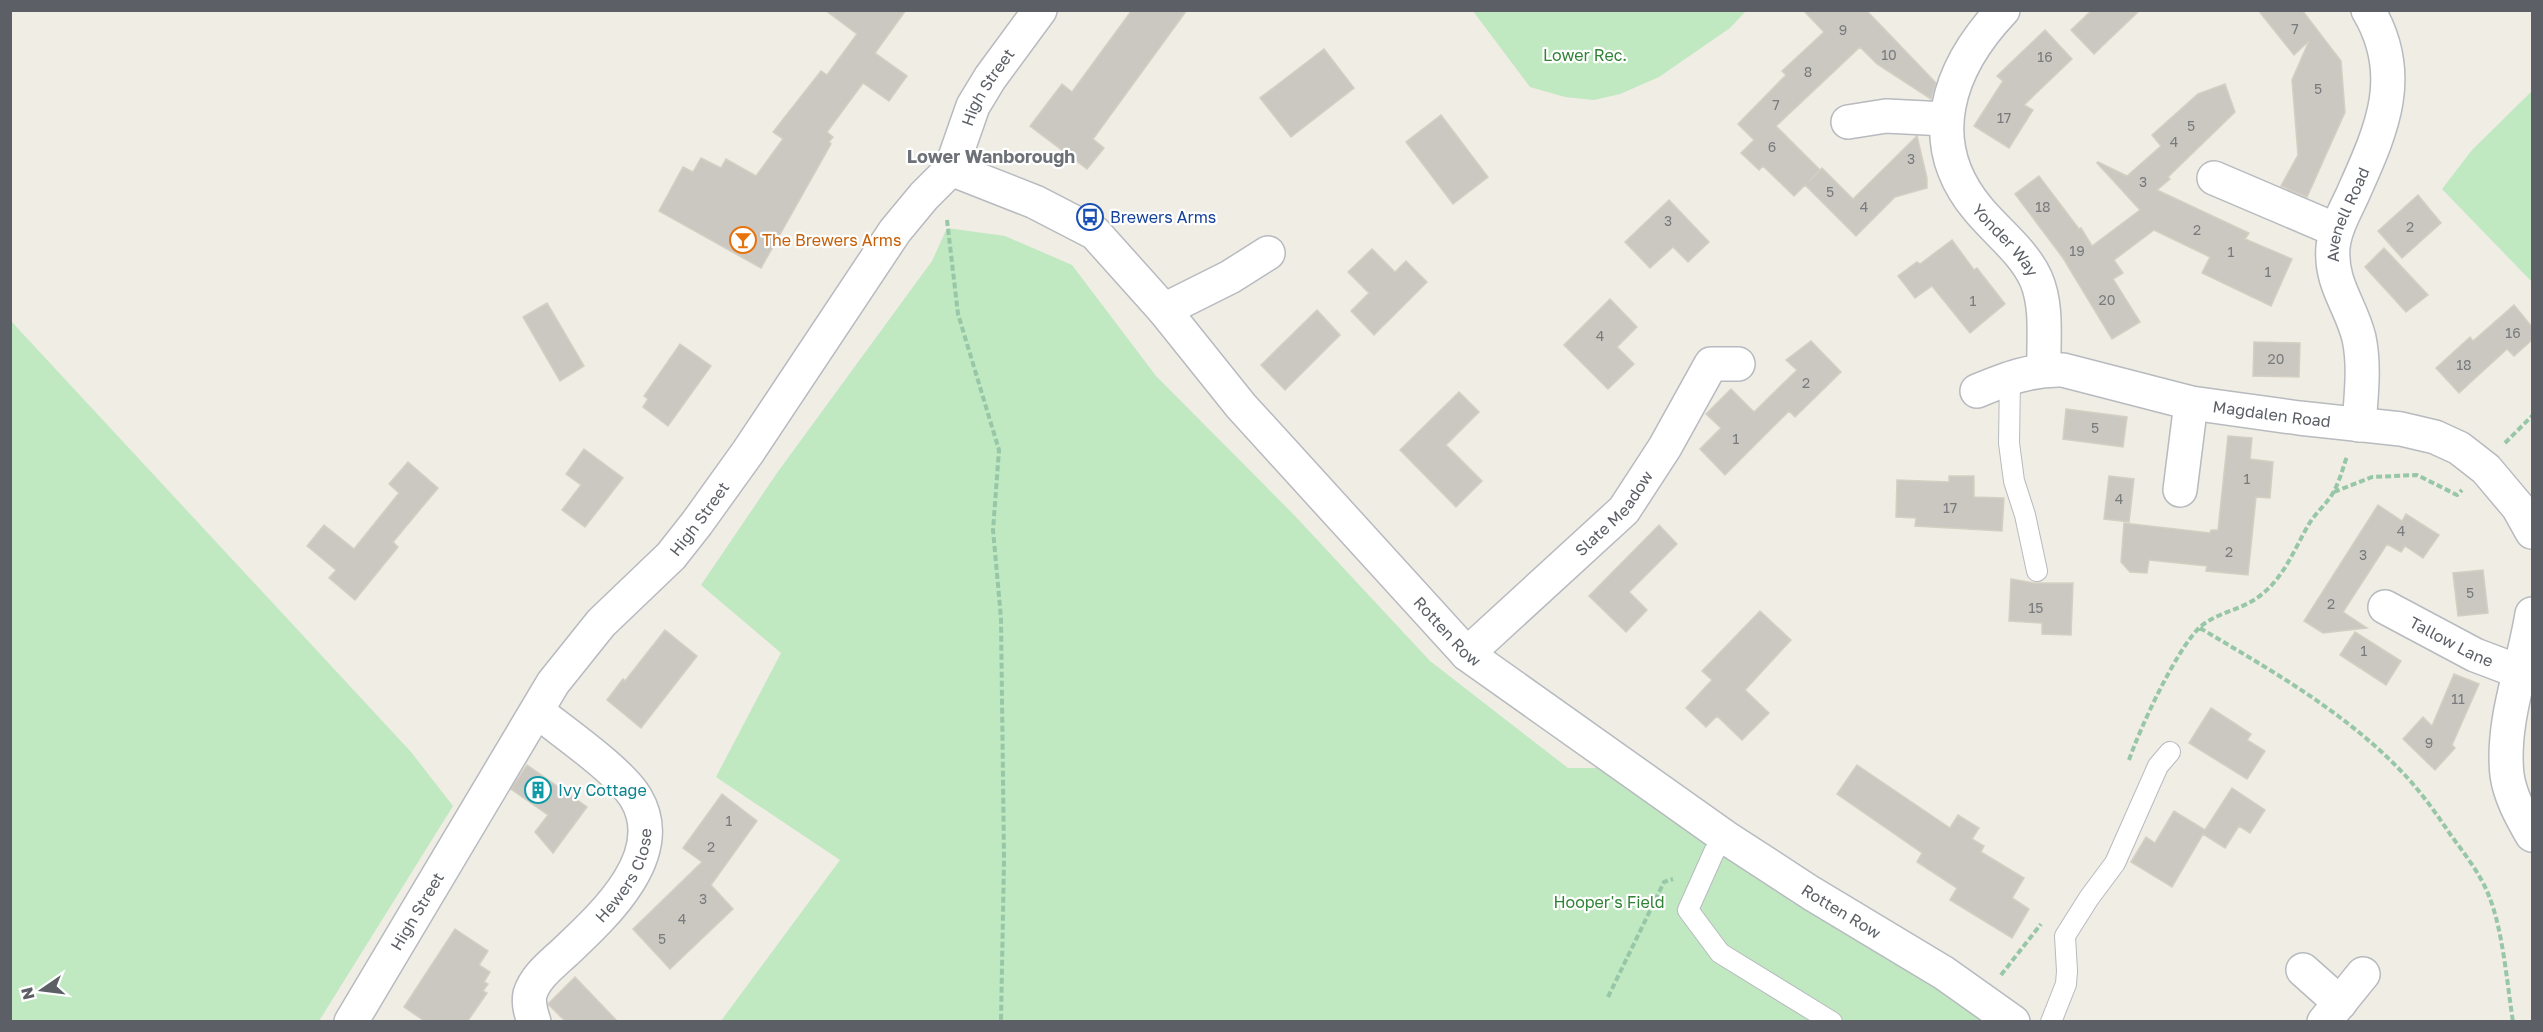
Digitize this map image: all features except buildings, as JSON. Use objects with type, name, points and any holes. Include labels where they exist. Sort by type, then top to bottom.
[{"type":"street","name":"High Street","points":[[351,1022],[537,711],[576,652],[601,623],[684,540],[748,452],[896,231],[924,196],[951,169],[973,106],[990,78],[1040,10]]},
{"type":"street","name":"Yonder Way","points":[[2003,10],[1976,42],[1963,64],[1949,102],[1946,119],[1948,145],[1958,181],[1978,209],[2027,264],[2035,278],[2043,308],[2044,369]]},
{"type":"street","name":"Avenell Road","points":[[2359,425],[2361,353],[2356,328],[2336,282],[2333,247],[2336,230],[2369,157],[2387,106],[2389,82],[2384,45],[2368,10]]},
{"type":"street","points":[[1848,122],[1886,116],[1946,119]]},
{"type":"street","name":"Rotten Row","points":[[951,169],[1035,202],[1095,233],[1164,310],[1241,406],[1467,654],[1725,837],[1811,893],[1944,973],[2013,1022]]},
{"type":"street","points":[[2214,178],[2336,230]]},
{"type":"street","points":[[1164,310],[1230,277],[1268,253]]},
{"type":"street","name":"Slate Meadow","points":[[1467,654],[1623,510],[1665,447],[1711,364],[1738,364]]},
{"type":"street","name":"Magdalen Road","points":[[1977,391],[2010,378],[2044,369],[2063,370],[2191,403],[2401,429],[2435,436],[2458,448],[2486,469],[2502,485],[2532,529]]},
{"type":"street","points":[[2180,490],[2191,403]]},
{"type":"street","name":"Tallow Lane","points":[[2385,607],[2465,650],[2520,672]]},
{"type":"street","points":[[2532,614],[2510,718],[2506,756],[2507,777],[2513,798],[2532,835]]},
{"type":"street","name":"Hewers Close","points":[[534,1022],[530,1008],[530,995],[542,974],[594,924],[623,890],[640,860],[644,843],[642,813],[636,798],[596,758],[537,711]]},
{"type":"street","points":[[2303,970],[2332,1012],[2363,974]]},
{"type":"lane","points":[[2010,378],[2009,443],[2014,481],[2025,516],[2037,571]]},
{"type":"lane","points":[[2051,1022],[2066,984],[2065,936],[2115,863],[2158,765],[2170,752]]},
{"type":"lane","points":[[1725,837],[1714,852],[1688,910],[1720,953],[1832,1022]]},
{"type":"path","points":[[951,169],[947,228],[958,314],[999,450],[993,530],[1001,618],[1004,825],[1001,1022]]},
{"type":"path","points":[[2127,765],[2139,733],[2169,676],[2200,628],[2256,598],[2276,582],[2293,558],[2310,522],[2334,492],[2359,425]]},
{"type":"path","points":[[2334,492],[2372,477],[2417,475],[2457,495],[2486,469]]},
{"type":"path","points":[[2200,628],[2325,706],[2384,755],[2425,799],[2462,851],[2489,895],[2496,917],[2513,1022]]},
{"type":"path","points":[[1608,996],[1664,882],[1675,878]]},
{"type":"path","points":[[1983,1000],[2045,917]]},
{"type":"green space","name":"Lower Rec.","points":[[1473,11],[1746,11],[1730,28],[1659,77],[1620,94],[1594,100],[1565,97],[1530,87]]},
{"type":"green space","points":[[2532,91],[2532,282],[2442,189],[2472,150]]},
{"type":"green space","name":"Hooper's Field","points":[[947,228],[1005,236],[1072,265],[1156,376],[1295,516],[1430,661],[1568,768],[1626,768],[2013,1021],[721,1021],[840,860],[716,777],[781,653],[701,585],[777,473],[932,261]]},
{"type":"green space","points":[[10,320],[411,752],[453,806],[319,1021],[11,1021]]},
{"type":"place","name":"Brewers Arms","points":[[1090,217]]},
{"type":"place","name":"The Brewers Arms","points":[[743,240]]},
{"type":"place","name":"Ivy Cottage","points":[[538,790]]},
{"type":"district","name":"Lower Wanborough","points":[[991,157]]}]
